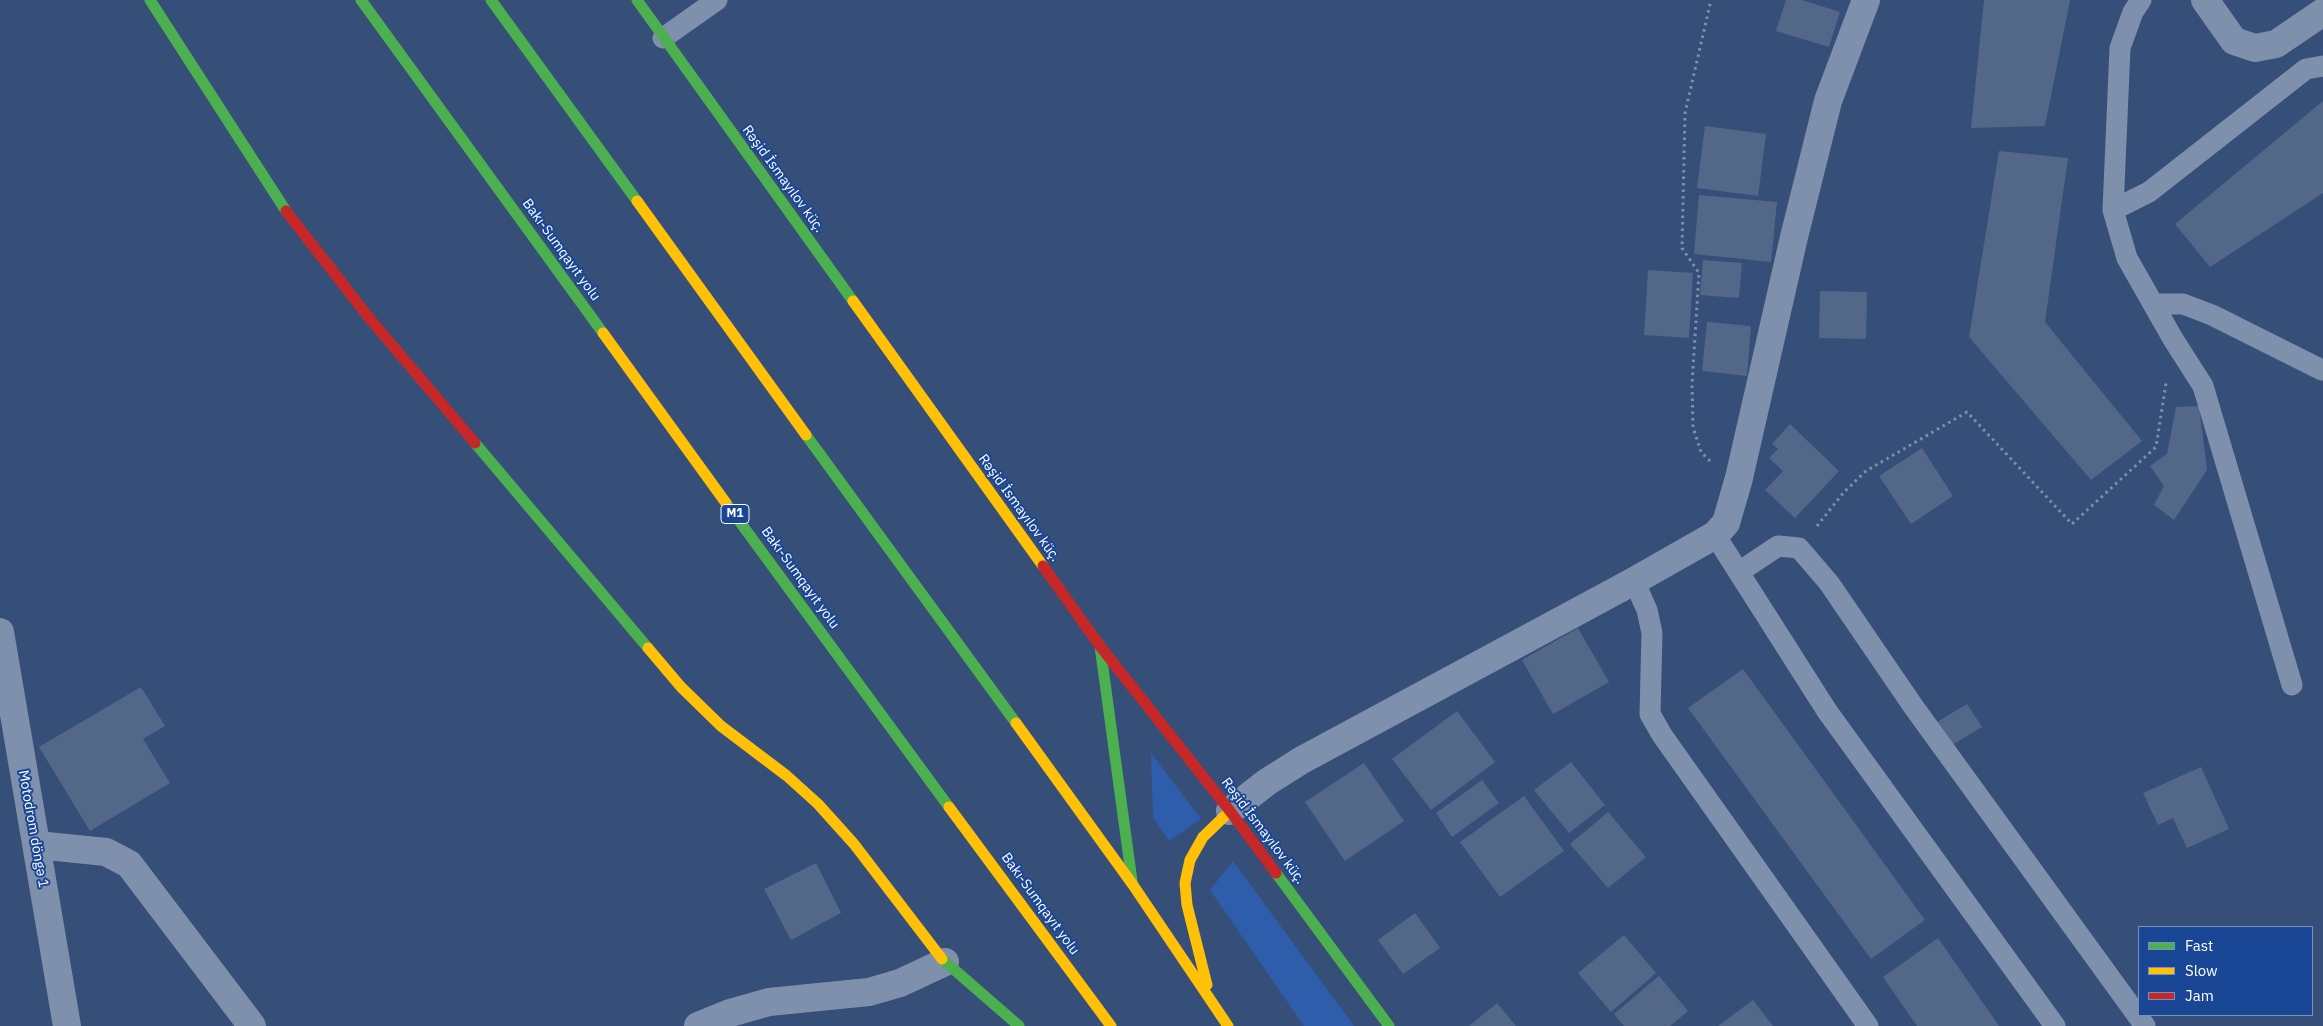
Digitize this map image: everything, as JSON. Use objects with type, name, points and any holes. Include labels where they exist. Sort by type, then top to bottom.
[{"type":"main road","points":[[150,0],[280,203],[370,319],[681,687],[721,726],[787,776],[818,804],[854,844],[945,962],[1019,1026]]},
{"type":"main road","name":"Bakı-Sumqayıt yolu","points":[[361,0],[837,655],[1111,1026]]},
{"type":"main road","points":[[491,0],[1132,885],[1212,1006],[1228,1026]]},
{"type":"main road","name":"Rəşid İsmayılov küç.","points":[[637,0],[1100,646],[1230,811],[1389,1026]]},
{"type":"main road","points":[[1100,646],[1132,885]]},
{"type":"main road","points":[[1212,1006],[1187,906],[1185,883],[1190,860],[1203,837],[1230,811]]},
{"type":"street","points":[[1230,811],[1267,782],[1302,760],[1634,581],[1715,535],[1726,523],[1740,478],[1794,237],[1828,101],[1866,0]]},
{"type":"street","points":[[2205,0],[2234,41],[2255,48],[2276,44],[2323,12]]},
{"type":"street","name":"Motodrom döngə 1","points":[[0,632],[10,752],[37,845],[67,1026]]},
{"type":"street","points":[[37,845],[106,852],[129,864],[252,1026]]},
{"type":"street","points":[[698,1026],[730,1013],[769,1002],[869,992],[900,983],[945,962]]},
{"type":"lane","points":[[664,38],[717,0]]},
{"type":"lane","points":[[2142,0],[2133,12],[2120,48],[2113,210],[2128,258],[2173,339],[2203,386],[2292,685]]},
{"type":"lane","points":[[2113,210],[2149,192],[2306,69],[2323,66]]},
{"type":"lane","points":[[2153,304],[2183,304],[2212,315],[2322,370]]},
{"type":"lane","points":[[1715,535],[1827,711],[2055,1026]]},
{"type":"lane","points":[[1739,572],[1778,546],[1799,548],[1829,583],[1913,706],[2145,1026]]},
{"type":"lane","points":[[1634,581],[1648,610],[1652,633],[1650,714],[1662,735],[1868,1026]]},
{"type":"path","points":[[1711,0],[1685,113],[1682,248],[1699,273],[1692,384],[1693,427],[1701,452],[1718,468],[1740,478]]},
{"type":"path","points":[[1799,548],[1844,492],[1866,471],[1967,412],[2072,524],[2156,447],[2173,339]]},
{"type":"shaded area","points":[[1151,753],[1201,819],[1169,841],[1153,817]]},
{"type":"shaded area","points":[[1233,861],[1354,1026],[1304,1026],[1210,890]]},
{"type":"building","points":[[1786,0],[1802,0],[1840,12],[1829,47],[1776,31]]},
{"type":"building","points":[[1984,0],[2070,0],[2045,126],[1971,128]]},
{"type":"building","points":[[2323,101],[2323,193],[2210,267],[2175,224]]},
{"type":"building","points":[[1705,126],[1766,134],[1758,196],[1697,188]]},
{"type":"building","points":[[1999,151],[2068,158],[2045,322],[2142,441],[2091,480],[1969,337]]},
{"type":"building","points":[[1699,195],[1777,202],[1771,262],[1694,254]]},
{"type":"building","points":[[1703,260],[1742,263],[1739,298],[1700,295]]},
{"type":"building","points":[[1648,270],[1693,273],[1689,338],[1644,335]]},
{"type":"building","points":[[1820,291],[1867,292],[1866,339],[1819,338]]},
{"type":"building","points":[[1707,322],[1751,326],[1747,376],[1702,371]]},
{"type":"building","points":[[2199,406],[2207,470],[2174,520],[2154,505],[2164,486],[2150,466],[2167,454],[2176,407]]},
{"type":"building","points":[[1790,424],[1839,471],[1795,518],[1765,490],[1783,471],[1769,458],[1778,449],[1772,444]]},
{"type":"building","points":[[1922,448],[1953,496],[1911,524],[1879,476]]},
{"type":"building","points":[[1578,628],[1609,682],[1553,714],[1522,660]]},
{"type":"building","points":[[1743,669],[1925,920],[1871,959],[1688,708]]},
{"type":"building","points":[[141,687],[165,726],[143,739],[170,783],[90,831],[39,747]]},
{"type":"building","points":[[1967,704],[1982,727],[1947,748],[1932,725]]},
{"type":"building","points":[[1457,711],[1495,762],[1431,810],[1392,759]]},
{"type":"building","points":[[1571,762],[1605,805],[1569,833],[1534,790]]},
{"type":"building","points":[[1364,763],[1404,821],[1345,861],[1305,802]]},
{"type":"building","points":[[2201,767],[2229,829],[2187,848],[2173,818],[2158,825],[2143,793]]},
{"type":"building","points":[[1482,780],[1499,803],[1452,837],[1436,813]]},
{"type":"building","points":[[1524,796],[1564,851],[1500,897],[1460,842]]},
{"type":"building","points":[[1608,812],[1646,857],[1608,888],[1570,844]]},
{"type":"building","points":[[816,863],[841,913],[791,940],[764,889]]},
{"type":"building","points":[[1415,913],[1440,948],[1403,974],[1378,940]]},
{"type":"building","points":[[1624,935],[1656,973],[1611,1012],[1578,973]]},
{"type":"building","points":[[1938,938],[1999,1026],[1917,1026],[1883,977]]},
{"type":"building","points":[[1659,976],[1688,1011],[1670,1026],[1624,1026],[1614,1014]]},
{"type":"building","points":[[1753,1000],[1773,1026],[1718,1026]]},
{"type":"building","points":[[1497,1003],[1516,1026],[1469,1026]]},
{"type":"traffic: fast","points":[[150,0],[286,211]]},
{"type":"traffic: fast","points":[[361,0],[603,333]]},
{"type":"traffic: fast","points":[[491,0],[637,201]]},
{"type":"traffic: fast","points":[[637,0],[853,301]]},
{"type":"traffic: fast","points":[[806,435],[1016,723]]},
{"type":"traffic: fast","points":[[475,443],[648,648]]},
{"type":"traffic: fast","points":[[726,503],[949,807]]},
{"type":"traffic: fast","points":[[1100,646],[1132,881]]},
{"type":"traffic: fast","points":[[1276,873],[1389,1026]]},
{"type":"traffic: fast","points":[[942,959],[1019,1026]]},
{"type":"traffic: slow","points":[[637,201],[806,435]]},
{"type":"traffic: slow","points":[[853,301],[1043,566]]},
{"type":"traffic: slow","points":[[603,333],[726,503]]},
{"type":"traffic: slow","points":[[648,648],[681,687],[721,726],[787,776],[818,804],[854,844],[942,959]]},
{"type":"traffic: slow","points":[[1016,723],[1133,885],[1228,1026]]},
{"type":"traffic: slow","points":[[949,807],[1111,1026]]},
{"type":"traffic: slow","points":[[1207,985],[1187,905],[1185,883],[1190,860],[1203,837],[1230,811]]},
{"type":"traffic: jam","points":[[286,211],[370,319],[475,443]]},
{"type":"traffic: jam","points":[[1043,566],[1100,646],[1230,811],[1276,873]]}]
